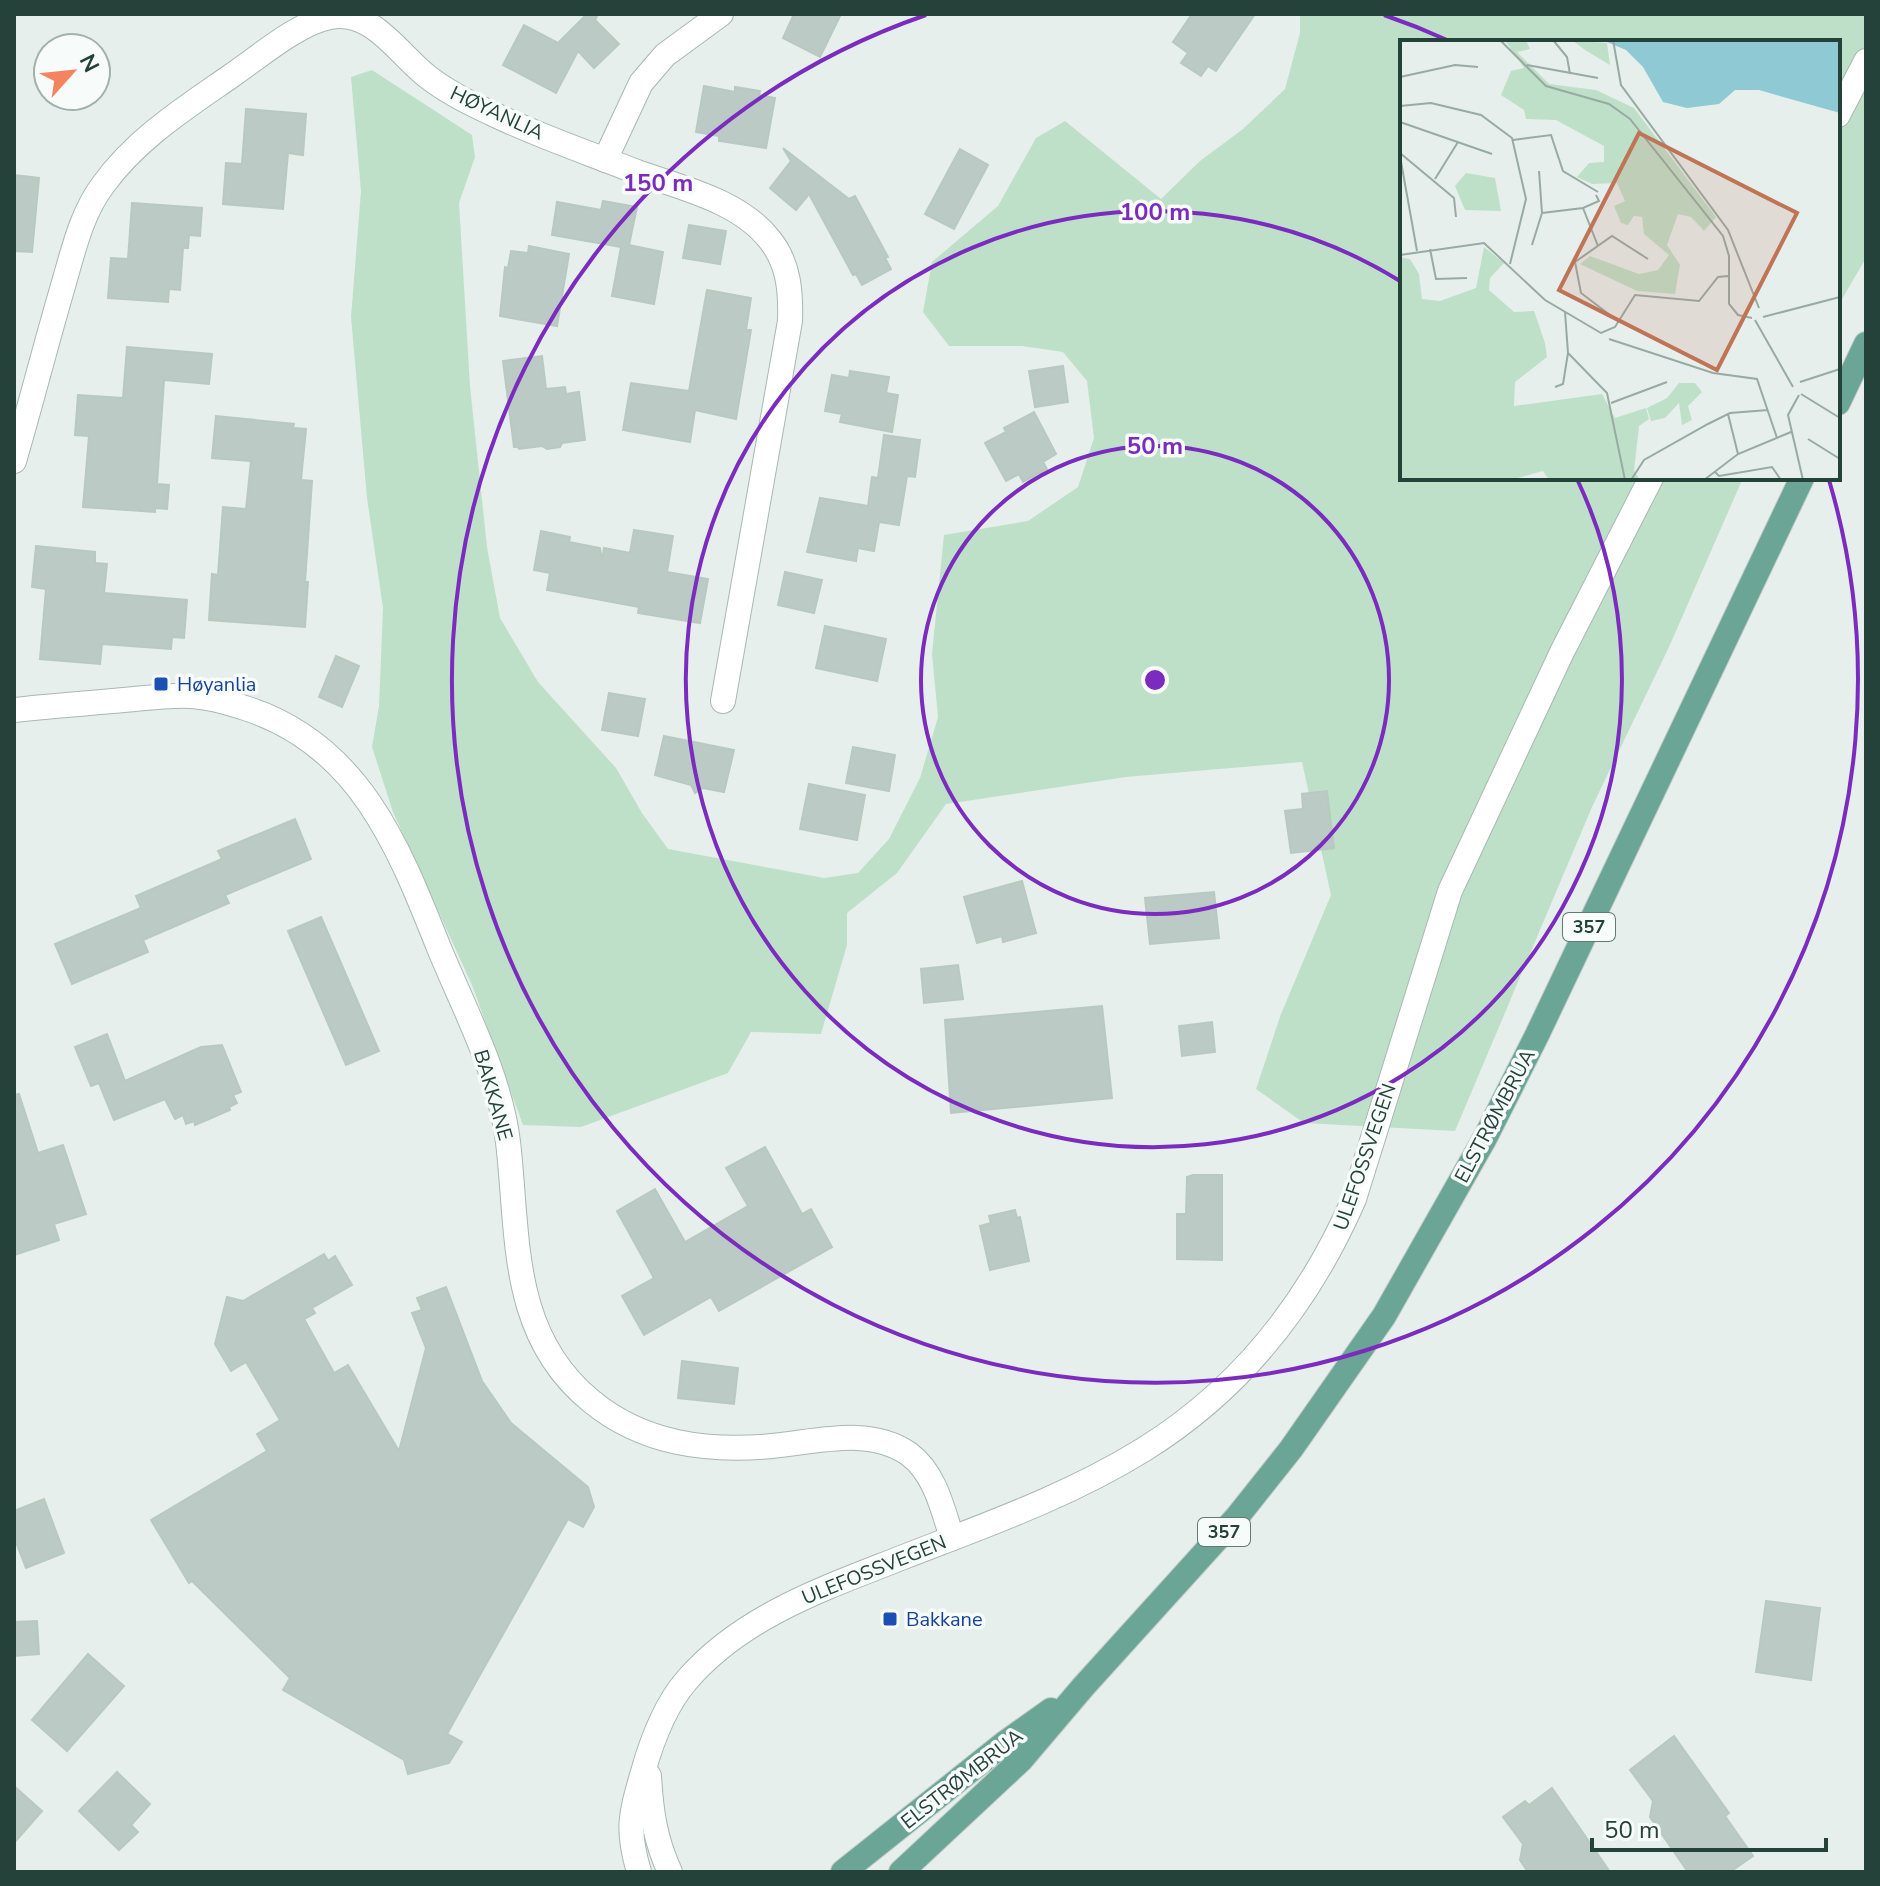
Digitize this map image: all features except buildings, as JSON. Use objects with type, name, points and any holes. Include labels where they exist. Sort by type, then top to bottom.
[{"type":"main road","points":[[1840,399],[1866,344]]},
{"type":"main road","name":"ELSTRØMBRUA","points":[[901,1872],[1021,1760],[1237,1517],[1300,1437],[1384,1316],[1485,1138],[1537,1035],[1801,480]]},
{"type":"main road","name":"ELSTRØMBRUA","points":[[843,1872],[1006,1742],[1083,1687]]},
{"type":"street","points":[[605,160],[641,83],[665,55],[721,14]]},
{"type":"street","name":"HØYANLIA","points":[[14,461],[80,228],[102,186],[139,143],[301,28],[325,17],[343,15],[360,18],[383,34],[427,77],[461,99],[502,119],[703,196],[739,213],[771,241],[789,280],[790,321],[723,701]]},
{"type":"street","points":[[1840,111],[1866,61]]},
{"type":"street","name":"ULEFOSSVEGEN","points":[[639,1872],[633,1853],[630,1820],[648,1758],[662,1720],[686,1681],[716,1651],[746,1628],[779,1609],[1031,1508],[1145,1449],[1197,1411],[1242,1372],[1276,1334],[1334,1245],[1354,1199],[1450,891],[1562,652],[1650,480]]},
{"type":"street","name":"BAKKANE","points":[[14,710],[192,696],[226,702],[262,714],[294,729],[333,759],[365,794],[396,848],[480,1049],[497,1094],[507,1138],[517,1257],[525,1299],[538,1332],[570,1380],[590,1401],[641,1431],[698,1447],[772,1446],[849,1437],[892,1445],[910,1455],[932,1482],[952,1538]]},
{"type":"street","name":"ULEFOSSVEGEN","points":[[648,1758],[651,1819],[657,1845],[670,1872]]},
{"type":"green space","points":[[1300,14],[1866,14],[1866,258],[1840,303],[1840,40],[1400,40],[1400,480],[1742,480],[1669,647],[1592,807],[1455,1131],[1304,1123],[1256,1089],[1281,1014],[1331,895],[1302,762],[1126,777],[946,804],[897,873],[847,913],[847,945],[821,1034],[751,1032],[728,1073],[581,1127],[523,1125],[472,985],[393,812],[372,747],[379,706],[383,608],[367,498],[351,317],[361,191],[351,77],[372,70],[472,135],[475,157],[459,203],[470,386],[487,547],[500,618],[538,682],[616,768],[642,813],[668,849],[824,878],[858,873],[889,839],[920,778],[938,717],[932,654],[944,535],[1028,521],[1078,487],[1094,438],[1087,381],[1063,352],[1022,346],[949,346],[923,312],[932,262],[998,206],[1036,138],[1065,121],[1161,199],[1200,161],[1243,129],[1285,89],[1300,33]]},
{"type":"place","name":"Høyanlia","points":[[161,684]]},
{"type":"place","name":"Bakkane","points":[[890,1619]]}]
